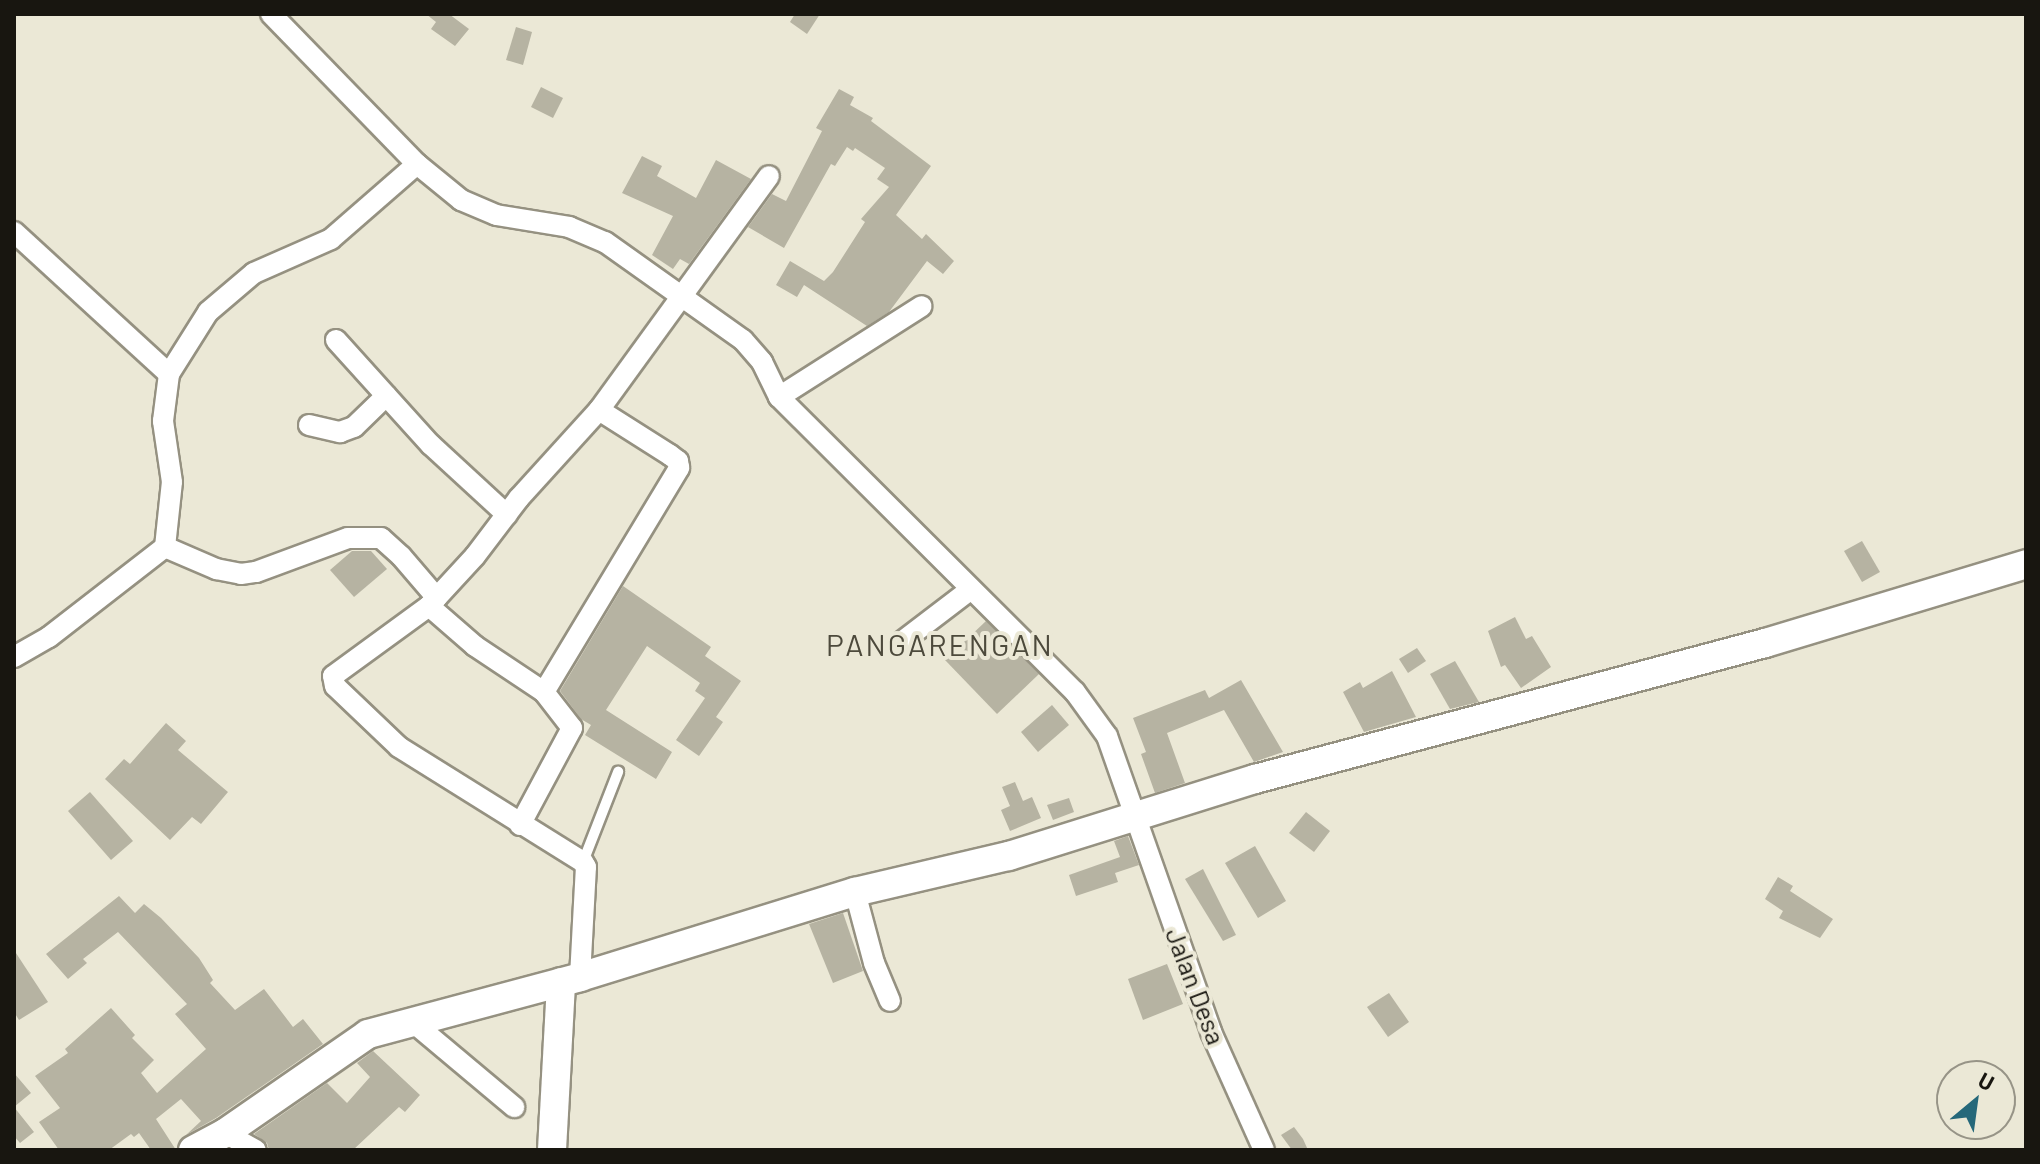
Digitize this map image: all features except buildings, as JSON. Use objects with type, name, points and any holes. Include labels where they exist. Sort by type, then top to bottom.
[{"type":"street","name":"Jalan Desa","points":[[271,14],[417,164],[461,200],[496,215],[569,227],[605,242],[743,340],[762,362],[779,397],[970,590],[1023,638],[1083,703],[1107,736],[1211,1032],[1264,1150]]},
{"type":"street","points":[[14,657],[49,637],[165,547],[172,482],[163,421],[169,374],[208,312],[254,273],[331,239],[417,164]]},
{"type":"street","points":[[552,1150],[570,980],[586,867],[583,862],[520,825],[454,779],[399,747],[335,686],[335,673],[433,602],[599,410],[769,176]]},
{"type":"street","points":[[18,242],[169,374]]},
{"type":"street","points":[[779,397],[922,306]]},
{"type":"street","points":[[336,340],[431,445],[507,515]]},
{"type":"street","points":[[309,425],[340,432],[354,427],[386,396]]},
{"type":"street","points":[[544,692],[679,468],[670,455],[599,410]]},
{"type":"street","points":[[165,547],[216,569],[241,574],[256,572],[348,538],[381,538],[401,556],[433,602],[475,646],[544,692],[572,728],[520,825]]},
{"type":"street","points":[[193,1150],[225,1133],[368,1034],[570,980],[855,892],[1009,856],[1255,779],[1765,643],[1874,607],[2026,564]]},
{"type":"street","points":[[899,644],[970,590]]},
{"type":"street","points":[[855,892],[874,963],[890,1001]]},
{"type":"street","points":[[414,1023],[514,1107]]},
{"type":"street","points":[[225,1133],[256,1150]]},
{"type":"lane","points":[[583,862],[618,772]]},
{"type":"district","name":"PANGARENGAN","points":[[940,644]]}]
